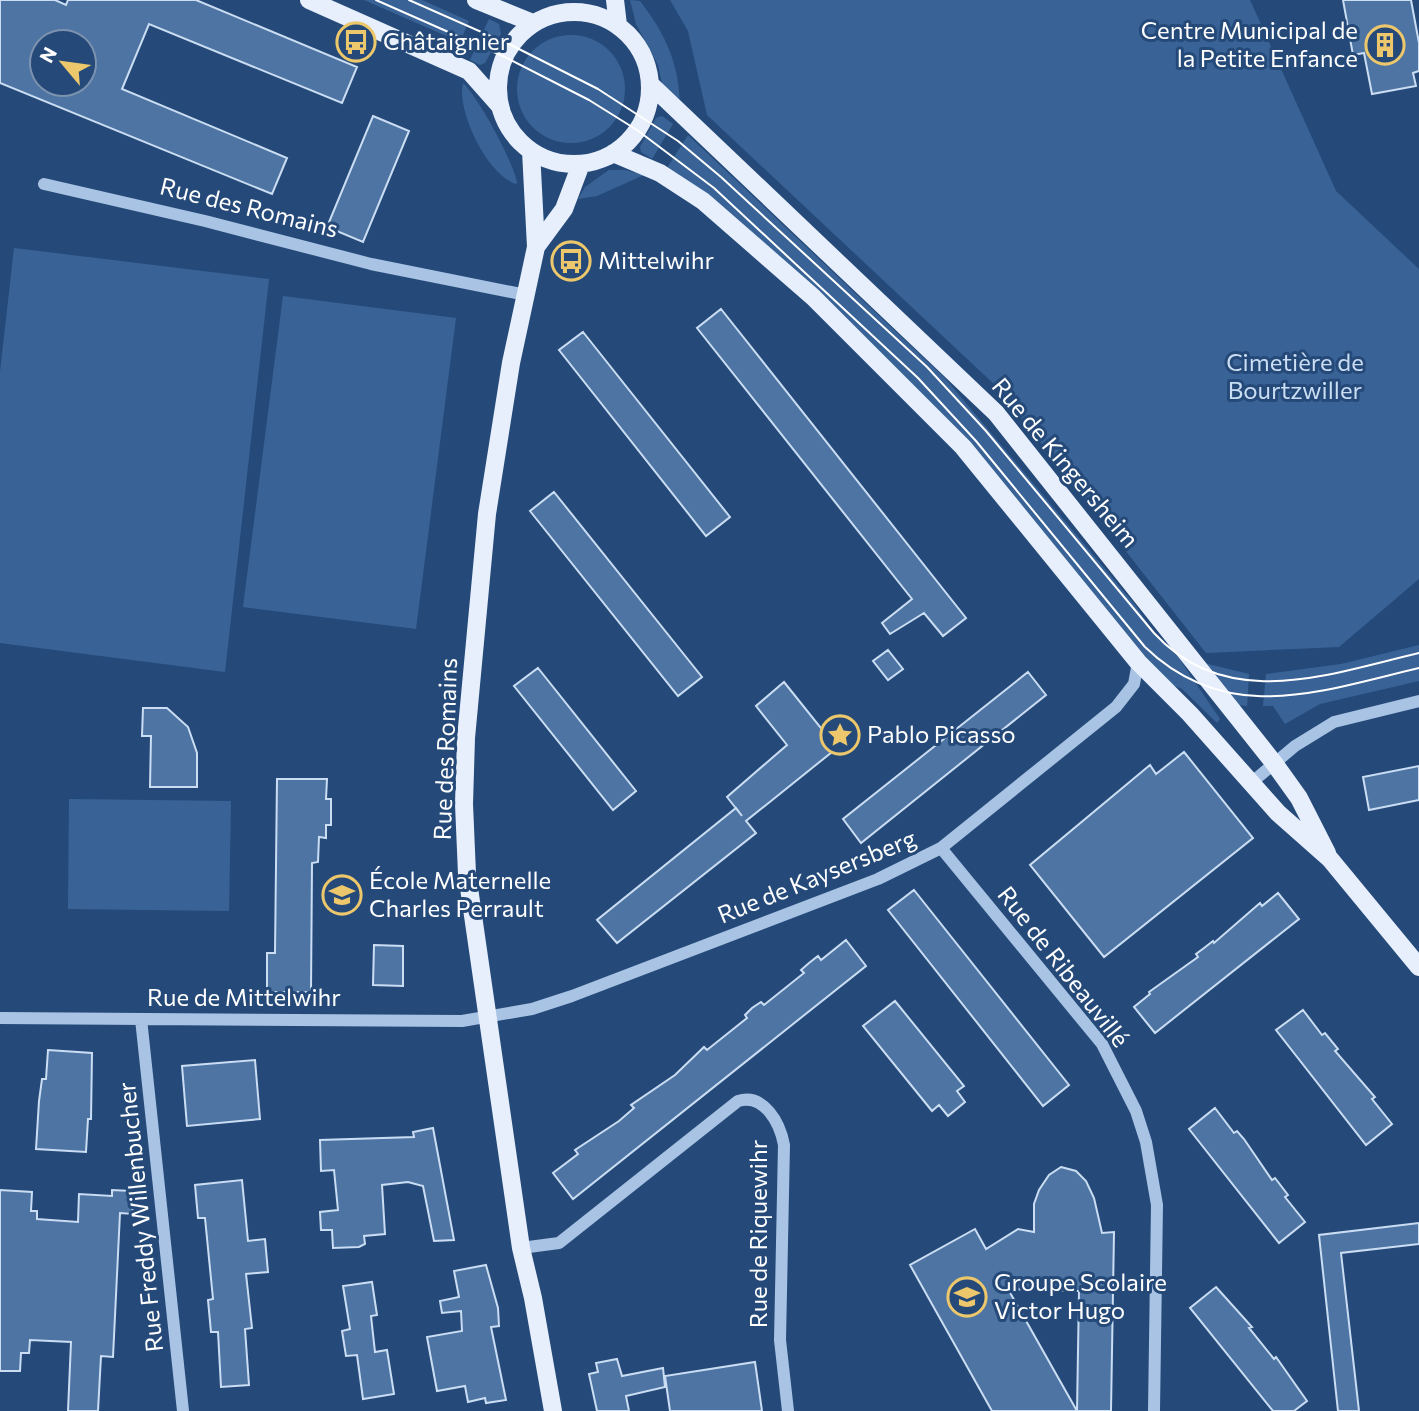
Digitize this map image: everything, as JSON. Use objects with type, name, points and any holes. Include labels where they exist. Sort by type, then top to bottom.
[{"type":"main road","points":[[309,0],[469,71],[500,106],[516,139],[531,151],[563,164],[581,164],[613,153],[628,142],[644,118],[650,84],[646,62],[634,41],[618,25],[598,15],[558,7],[533,23],[511,45],[505,57],[498,87],[500,106]]},
{"type":"main road","points":[[476,0],[533,23]]},
{"type":"main road","points":[[615,0],[618,25]]},
{"type":"main road","name":"Rue de Kingersheim","points":[[650,84],[996,413],[1274,763],[1299,798],[1330,859]]},
{"type":"main road","name":"Rue des Romains","points":[[531,151],[536,247],[486,514],[466,738],[464,804],[467,874],[521,1248],[533,1298],[553,1411]]},
{"type":"main road","name":"Rue de Kingersheim","points":[[613,153],[660,173],[703,201],[813,297],[963,447],[1138,662],[1190,714],[1297,831],[1330,859],[1419,967]]},
{"type":"main road","name":"Rue des Romains","points":[[536,247],[564,209],[581,164]]},
{"type":"street","name":"Rue des Romains","points":[[44,184],[205,221],[371,264],[526,295]]},
{"type":"street","name":"Rue de Kaysersberg","points":[[488,1018],[572,996],[878,879],[941,848],[1116,706],[1134,684],[1138,662]]},
{"type":"street","points":[[1251,783],[1274,763],[1334,722],[1419,701]]},
{"type":"street","name":"Rue de Ribeauvillé","points":[[941,848],[1102,1044],[1136,1111],[1146,1142],[1157,1205],[1154,1411]]},
{"type":"street","name":"Rue de Mittelwihr","points":[[0,1018],[488,1018]]},
{"type":"street","name":"Rue Freddy Willenbucher","points":[[141,1019],[183,1411]]},
{"type":"street","name":"Rue de Riquewihr","points":[[521,1248],[559,1243],[738,1101],[747,1098],[759,1103],[781,1128],[784,1145],[780,1340],[788,1411]]},
{"type":"green space","points":[[364,0],[422,0],[469,21],[460,42]]},
{"type":"green space","points":[[630,0],[640,1],[665,39],[678,79],[680,110],[663,88],[658,65],[636,24]]},
{"type":"green space","name":"Cimetière de Bourtzwiller","points":[[670,0],[1250,0],[1336,191],[1419,269],[1419,579],[1339,647],[1206,653],[996,386],[707,115],[688,31]]},
{"type":"green space","points":[[489,19],[499,24],[501,34],[485,63],[480,65],[470,60]]},
{"type":"green space","points":[[571,35],[592,39],[609,51],[621,68],[625,89],[621,110],[609,127],[592,139],[571,143],[550,139],[533,127],[521,110],[517,89],[521,68],[533,51],[550,39]]},
{"type":"green space","points":[[463,83],[495,131],[517,184],[496,170],[477,142],[465,110]]},
{"type":"green space","points":[[662,116],[673,124],[652,159],[641,152],[640,147],[656,118]]},
{"type":"green space","points":[[688,135],[945,378],[1136,606],[1154,633],[1178,657],[1220,719],[1217,723],[1182,689],[1161,680],[918,390],[844,318],[667,168]]},
{"type":"green space","points":[[609,170],[625,170],[644,175],[597,196],[578,199],[585,187]]},
{"type":"green space","points":[[14,248],[269,279],[225,672],[0,643],[0,372]]},
{"type":"green space","points":[[283,296],[456,318],[416,629],[243,607]]},
{"type":"green space","points":[[1419,645],[1419,681],[1320,704],[1285,724],[1273,706],[1263,706],[1266,674],[1341,664]]},
{"type":"green space","points":[[1200,662],[1249,674],[1247,706],[1232,704]]},
{"type":"green space","points":[[69,799],[231,801],[229,911],[68,909]]},
{"type":"building","points":[[0,0],[55,0],[66,5],[68,0],[196,0],[357,67],[342,103],[149,24],[122,89],[287,158],[272,194],[37,98],[98,98],[98,28],[28,28],[28,94],[0,83]]},
{"type":"building","name":"Centre Municipal de la Petite Enfance","points":[[1343,0],[1411,0],[1419,43],[1419,71],[1413,73],[1416,86],[1372,94],[1364,53],[1353,55]]},
{"type":"building","points":[[373,116],[409,131],[363,242],[327,227]]},
{"type":"building","points":[[721,309],[966,618],[943,636],[924,613],[890,634],[882,623],[912,599],[697,328]]},
{"type":"building","points":[[583,332],[730,517],[706,536],[559,350]]},
{"type":"building","points":[[554,492],[702,677],[678,696],[530,511]]},
{"type":"building","points":[[888,650],[903,669],[888,680],[873,661]]},
{"type":"building","points":[[538,668],[636,791],[613,810],[514,686]]},
{"type":"building","points":[[1028,672],[1046,695],[861,843],[843,819]]},
{"type":"building","points":[[784,682],[837,748],[746,821],[756,833],[617,943],[597,920],[736,808],[727,797],[787,745],[756,706]]},
{"type":"building","points":[[143,708],[167,708],[188,727],[197,753],[197,787],[150,787],[151,736],[142,736]]},
{"type":"building","points":[[1184,752],[1253,838],[1104,957],[1030,865],[1150,765],[1156,774]]},
{"type":"building","points":[[1419,766],[1419,800],[1369,810],[1363,777]]},
{"type":"building","points":[[277,779],[327,779],[326,799],[331,799],[331,825],[326,825],[326,838],[319,837],[318,862],[312,863],[311,992],[267,992],[267,953],[275,953]]},
{"type":"building","points":[[914,890],[1069,1085],[1043,1106],[888,910]]},
{"type":"building","points":[[1278,893],[1299,919],[1155,1033],[1134,1007],[1150,994],[1149,992],[1198,957],[1196,954],[1213,941],[1214,943],[1260,903],[1262,906]]},
{"type":"building","points":[[846,940],[866,966],[573,1199],[553,1173],[578,1154],[575,1150],[619,1121],[634,1108],[631,1105],[675,1075],[704,1047],[707,1050],[747,1018],[745,1015],[752,1008],[761,1002],[764,1005],[804,973],[801,970],[818,956],[821,960]]},
{"type":"building","points":[[374,945],[403,946],[403,986],[373,985]]},
{"type":"building","points":[[895,1001],[964,1086],[957,1091],[965,1102],[948,1116],[939,1105],[932,1111],[863,1026]]},
{"type":"building","points":[[1303,1010],[1322,1035],[1325,1033],[1338,1049],[1335,1051],[1375,1097],[1372,1099],[1392,1124],[1366,1145],[1276,1030]]},
{"type":"building","points":[[48,1050],[92,1053],[91,1119],[88,1119],[86,1152],[36,1149],[39,1101],[42,1079],[46,1079]]},
{"type":"building","points":[[255,1060],[260,1119],[187,1126],[182,1066]]},
{"type":"building","points":[[1215,1108],[1234,1133],[1237,1131],[1244,1139],[1272,1180],[1275,1178],[1288,1195],[1285,1197],[1305,1222],[1279,1243],[1189,1129]]},
{"type":"building","points":[[433,1128],[454,1240],[434,1241],[423,1186],[408,1182],[382,1185],[385,1234],[364,1236],[365,1244],[359,1247],[333,1248],[332,1230],[321,1230],[320,1212],[338,1210],[334,1170],[321,1171],[320,1140],[414,1137],[413,1132]]},
{"type":"building","points":[[1061,1167],[1076,1171],[1086,1181],[1094,1198],[1102,1233],[1114,1232],[1111,1411],[1077,1411],[992,1411],[910,1265],[975,1229],[986,1249],[1018,1229],[1034,1232],[1034,1204],[1049,1175]],"holes":[[[1008,1289],[1079,1291],[1077,1411]]]},
{"type":"building","points":[[242,1180],[248,1241],[265,1239],[268,1272],[246,1274],[252,1328],[245,1329],[249,1385],[221,1387],[218,1332],[211,1332],[208,1300],[213,1299],[205,1218],[198,1218],[195,1185]]},
{"type":"building","points":[[0,1190],[32,1192],[31,1211],[37,1211],[37,1219],[78,1222],[79,1194],[112,1196],[112,1190],[131,1191],[133,1214],[120,1213],[113,1357],[101,1356],[98,1411],[68,1411],[71,1342],[30,1340],[29,1353],[21,1353],[20,1371],[0,1371]]},
{"type":"building","points":[[1419,1223],[1419,1244],[1341,1253],[1359,1411],[1338,1411],[1319,1235]]},
{"type":"building","points":[[486,1265],[498,1308],[499,1326],[491,1327],[506,1400],[486,1403],[485,1398],[468,1402],[465,1386],[437,1391],[427,1337],[462,1331],[461,1311],[442,1313],[440,1301],[459,1297],[454,1271]]},
{"type":"building","points":[[372,1282],[377,1315],[371,1316],[375,1352],[387,1350],[394,1394],[363,1399],[357,1355],[346,1356],[342,1331],[350,1329],[343,1286]]},
{"type":"building","points":[[1216,1287],[1252,1327],[1249,1328],[1274,1359],[1276,1357],[1307,1401],[1294,1411],[1273,1411],[1190,1308]]},
{"type":"building","points":[[617,1359],[622,1376],[663,1368],[665,1387],[626,1396],[629,1411],[597,1411],[589,1374],[598,1372],[596,1363]]},
{"type":"building","points":[[755,1362],[762,1411],[670,1411],[665,1376]]},
{"type":"tram line","points":[[376,0],[505,57],[589,100],[637,130],[714,188],[918,378],[976,441],[1145,647],[1177,672],[1209,687],[1242,695],[1276,696],[1347,686],[1419,668]]},
{"type":"tram line","points":[[409,0],[511,45],[598,89],[678,141],[721,177],[927,367],[986,431],[1154,633],[1183,658],[1214,673],[1246,680],[1280,681],[1350,670],[1419,653]]},
{"type":"place","name":"Châtaignier","points":[[356,42]]},
{"type":"place","name":"Centre Municipal de la Petite Enfance","points":[[1385,45]]},
{"type":"place","name":"Mittelwihr","points":[[571,261]]},
{"type":"place","name":"Pablo Picasso","points":[[840,735]]},
{"type":"place","name":"École Maternelle Charles Perrault","points":[[342,895]]},
{"type":"place","name":"Groupe Scolaire Victor Hugo","points":[[967,1297]]}]
